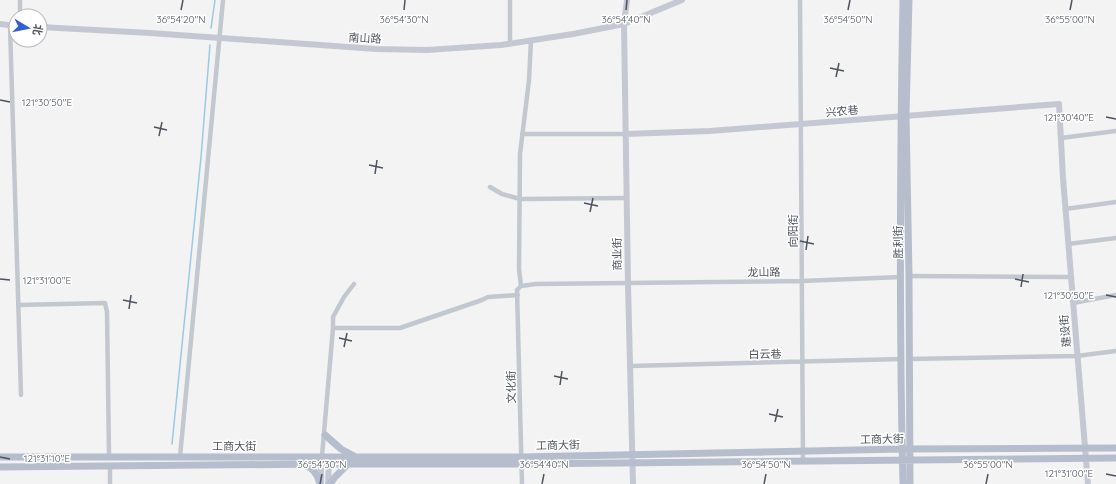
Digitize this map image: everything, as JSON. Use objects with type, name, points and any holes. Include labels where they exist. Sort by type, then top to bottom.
[{"type":"main road","name":"胜利街","points":[[903,0],[904,116],[910,276],[905,359],[902,450],[903,484]]},
{"type":"main road","name":"胜利街","points":[[909,0],[904,116],[900,277],[910,450],[910,484]]},
{"type":"main road","points":[[325,435],[340,449],[358,458]]},
{"type":"main road","name":"工商大街","points":[[0,457],[109,456],[325,460],[358,458],[521,457],[804,451],[1116,448]]},
{"type":"main road","name":"工商大街","points":[[0,467],[300,464],[325,460],[348,464],[522,464],[1116,458]]},
{"type":"main road","points":[[300,464],[313,470],[320,484]]},
{"type":"main road","points":[[329,484],[348,464]]},
{"type":"street","points":[[180,457],[223,0]]},
{"type":"street","points":[[510,0],[510,43]]},
{"type":"street","name":"商业街","points":[[627,0],[624,24],[633,484]]},
{"type":"street","name":"南山路","points":[[48,27],[383,50],[427,50],[510,43],[573,34],[624,24],[682,0]]},
{"type":"street","name":"向阳街","points":[[800,0],[803,462]]},
{"type":"street","name":"文化街","points":[[522,484],[518,296],[520,154],[529,80],[531,40]]},
{"type":"street","points":[[13,48],[21,395]]},
{"type":"street","name":"兴农巷","points":[[626,134],[710,131],[1059,104]]},
{"type":"street","name":"建设街","points":[[1059,104],[1065,209],[1088,484]]},
{"type":"street","points":[[1061,138],[1116,131]]},
{"type":"street","points":[[522,134],[626,134]]},
{"type":"street","points":[[490,187],[502,194],[520,199],[627,198]]},
{"type":"street","points":[[1065,209],[1116,202]]},
{"type":"street","points":[[1068,244],[1116,238]]},
{"type":"street","points":[[910,276],[1071,277]]},
{"type":"street","name":"龙山路","points":[[519,288],[536,284],[802,281],[900,277]]},
{"type":"street","points":[[329,484],[325,460],[325,435],[333,317],[344,296],[354,284]]},
{"type":"street","points":[[1073,303],[1116,295]]},
{"type":"street","points":[[333,328],[400,328],[488,297],[518,296]]},
{"type":"street","points":[[18,305],[105,303],[107,312],[109,456]]},
{"type":"street","name":"白云巷","points":[[630,366],[1077,356],[1116,351]]},
{"type":"street","points":[[320,484],[325,460]]},
{"type":"street","points":[[110,466],[110,484]]},
{"type":"waterway","points":[[211,28],[215,0]]},
{"type":"waterway","points":[[172,444],[201,157],[210,45]]}]
